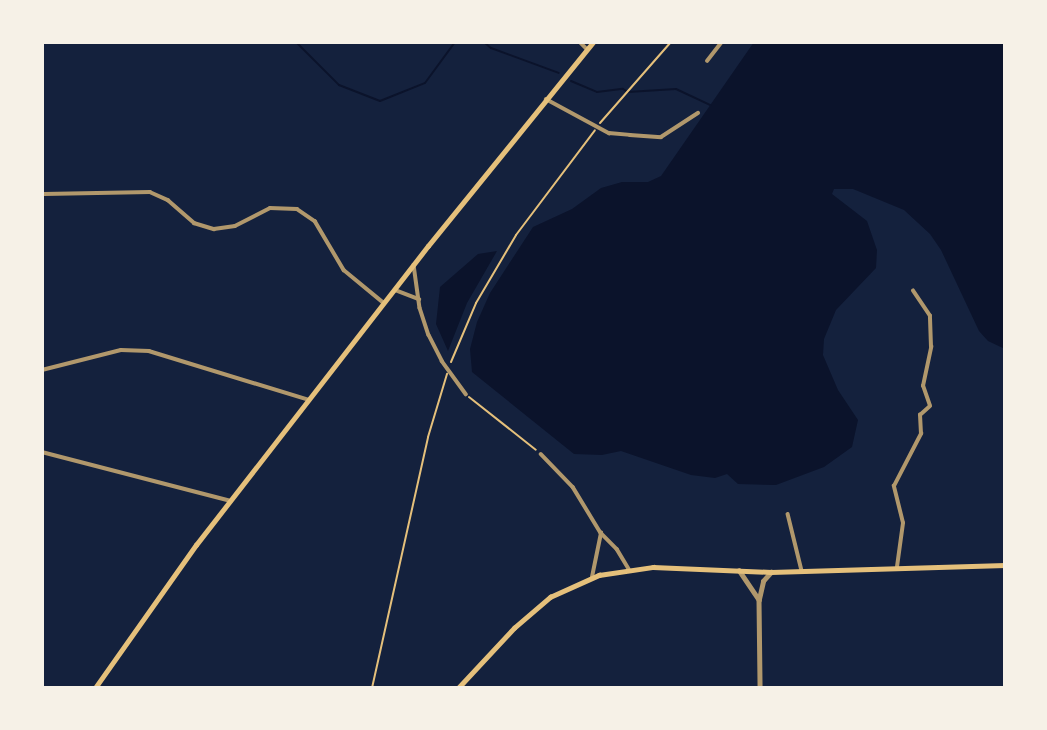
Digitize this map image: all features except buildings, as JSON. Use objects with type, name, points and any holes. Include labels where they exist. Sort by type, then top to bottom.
[{"type":"main road","points":[[95,688],[185,559],[395,289],[593,42]]},
{"type":"main road","points":[[458,688],[514,628],[550,597],[592,577],[653,567],[771,572],[1005,565]]},
{"type":"street","points":[[580,42],[587,49]]},
{"type":"street","points":[[707,61],[722,42]]},
{"type":"street","points":[[546,99],[609,133],[662,138],[698,113]]},
{"type":"street","points":[[42,177],[42,212]]},
{"type":"street","points":[[44,194],[150,192],[168,200],[194,223],[214,229],[230,228],[270,208],[296,209],[318,225],[341,267],[384,303]]},
{"type":"street","points":[[414,265],[419,299],[429,334],[448,369],[466,394]]},
{"type":"street","points":[[395,289],[419,299]]},
{"type":"street","points":[[897,567],[903,523],[894,486],[921,434],[920,415],[930,406],[923,386],[931,347],[930,316],[913,291]]},
{"type":"street","points":[[42,370],[121,350],[149,351],[309,400]]},
{"type":"street","points":[[42,452],[231,501]]},
{"type":"street","points":[[541,454],[573,487],[601,533],[617,549],[629,569]]},
{"type":"street","points":[[788,514],[802,571]]},
{"type":"street","points":[[592,577],[601,533]]},
{"type":"street","points":[[739,570],[759,600]]},
{"type":"street","points":[[760,688],[759,600],[763,581],[771,572]]},
{"type":"street","points":[[642,688],[648,688]]},
{"type":"path","points":[[372,688],[429,438],[448,369],[476,303],[516,235],[627,89],[671,42]]},
{"type":"path","points":[[466,394],[541,454]]},
{"type":"water","points":[[754,42],[1005,42],[1005,349],[988,341],[979,331],[941,250],[930,234],[904,210],[853,189],[834,189],[832,194],[867,221],[877,250],[876,268],[836,310],[824,339],[823,355],[838,390],[858,420],[852,447],[824,467],[776,485],[738,484],[727,474],[715,478],[691,475],[621,451],[602,455],[574,454],[472,372],[470,349],[477,322],[490,293],[533,227],[572,209],[601,188],[622,182],[648,182],[661,176]]},
{"type":"water","points":[[497,251],[467,303],[448,351],[436,324],[440,287],[478,254]]},
{"type":"waterway","points":[[296,42],[339,85],[380,101],[425,83],[455,42]]},
{"type":"waterway","points":[[484,42],[491,48],[559,73]]},
{"type":"waterway","points":[[571,81],[597,92],[676,89],[710,105]]}]
